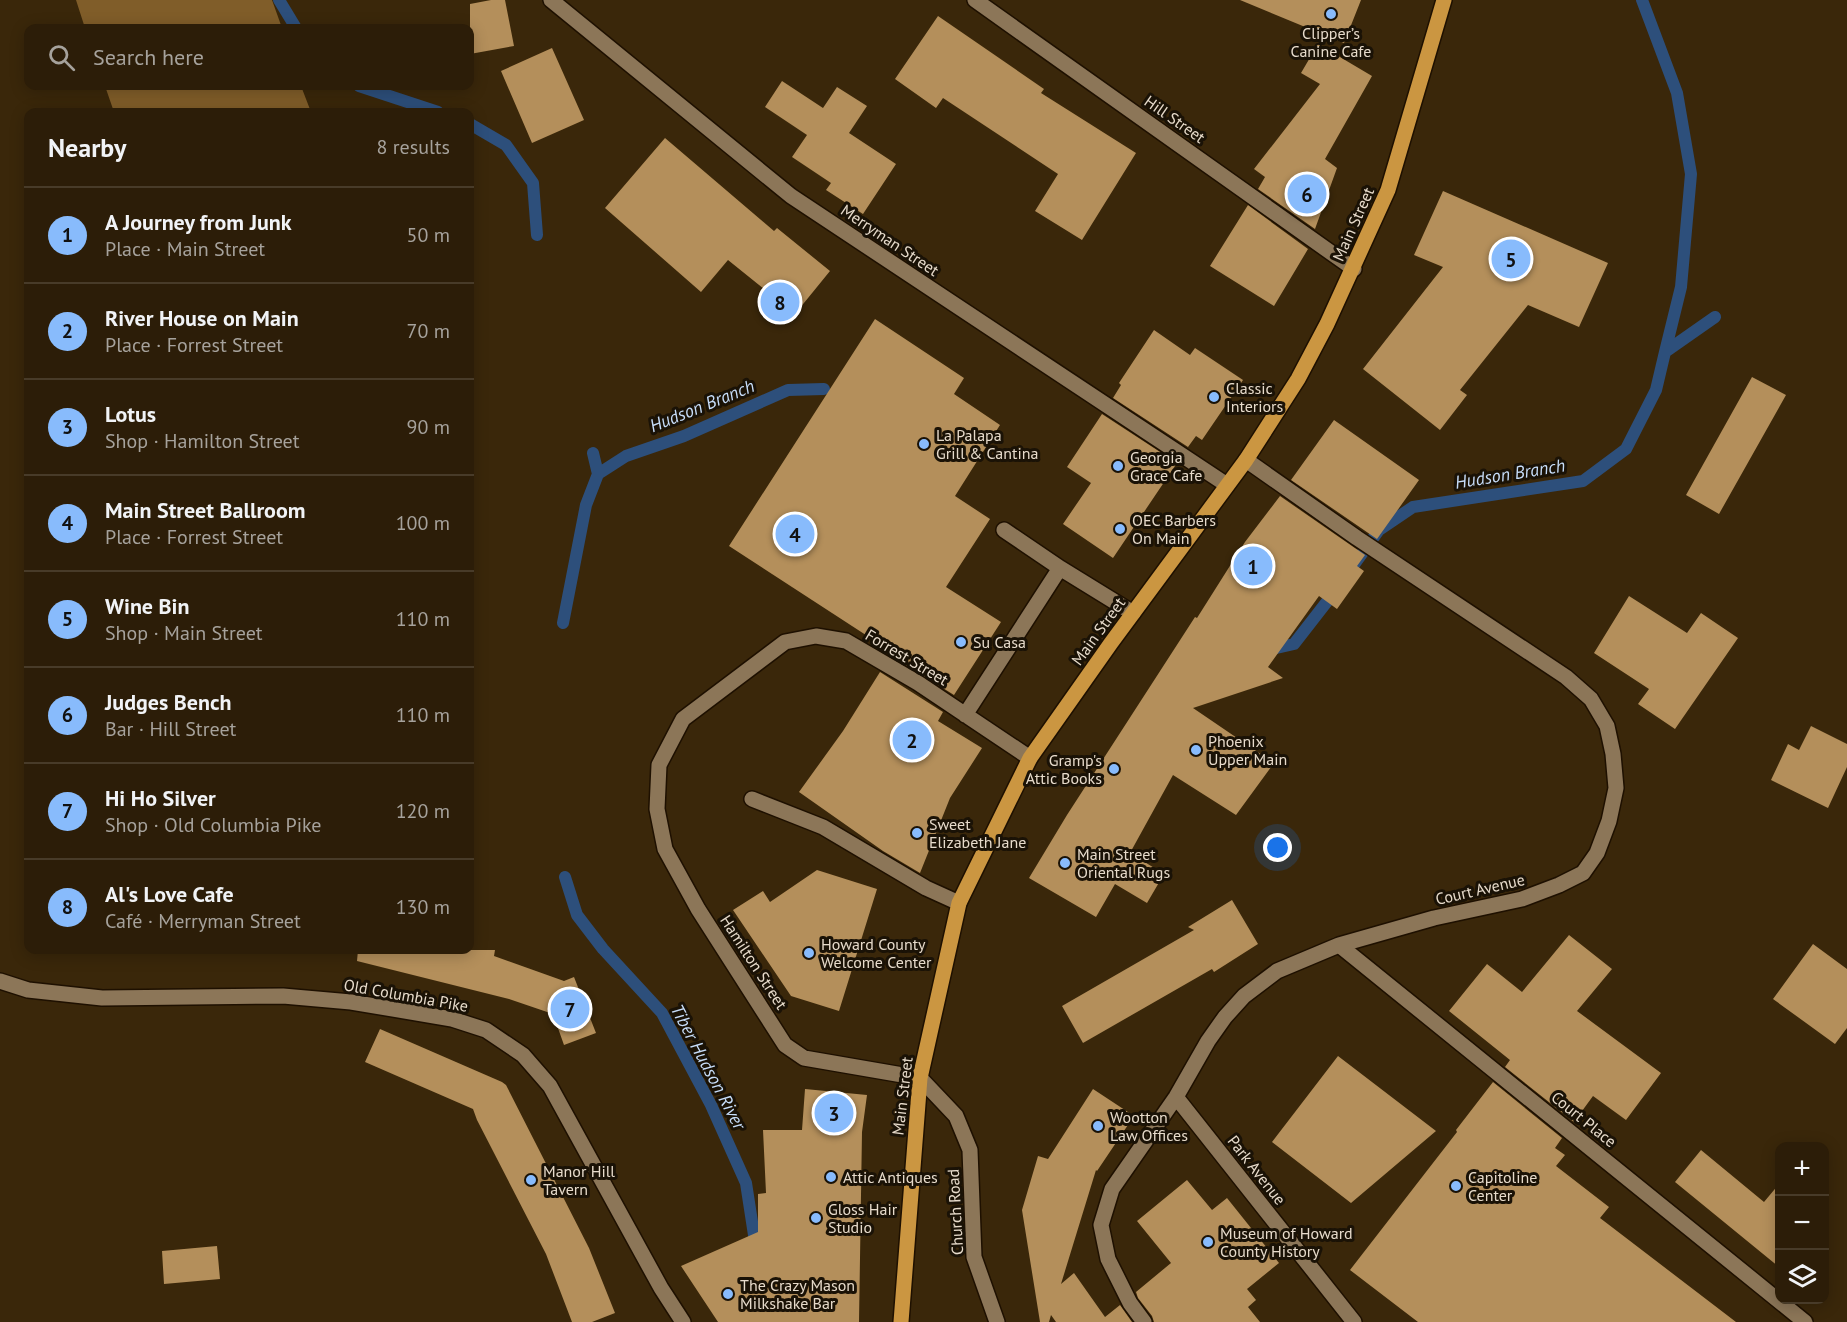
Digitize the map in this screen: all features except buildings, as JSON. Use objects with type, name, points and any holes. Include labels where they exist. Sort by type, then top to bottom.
[{"type":"main road","name":"Main Street","points":[[901,1322],[920,1078],[959,903],[1030,758],[1246,460],[1298,379],[1328,324],[1388,190],[1444,0]]},
{"type":"street","name":"Merryman Street","points":[[551,0],[791,196],[1227,485]]},
{"type":"street","name":"Hill Street","points":[[975,0],[1354,268]]},
{"type":"street","name":"Court Avenue","points":[[1144,1322],[1130,1303],[1108,1259],[1101,1225],[1112,1189],[1176,1097],[1208,1041],[1225,1017],[1244,996],[1276,971],[1339,945],[1434,918],[1522,899],[1583,873],[1597,854],[1609,821],[1616,788],[1613,754],[1606,726],[1591,699],[1566,677],[1357,538],[1246,460]]},
{"type":"street","points":[[1004,530],[1133,613]]},
{"type":"street","points":[[965,714],[1060,568]]},
{"type":"street","name":"Forrest Street","points":[[659,765],[683,719],[786,642],[816,636],[846,641],[918,683],[1030,758]]},
{"type":"street","name":"Hamilton Street","points":[[659,765],[657,809],[665,849],[699,909],[785,1045],[804,1058],[920,1078]]},
{"type":"street","points":[[752,799],[823,827],[927,888],[959,903]]},
{"type":"street","name":"Court Place","points":[[1339,945],[1805,1322]]},
{"type":"street","name":"Old Columbia Pike","points":[[0,981],[28,990],[102,998],[283,996],[351,1002],[452,1018],[486,1030],[523,1055],[550,1086],[660,1288],[683,1322]]},
{"type":"street","name":"Church Road","points":[[920,1078],[956,1116],[970,1150],[974,1257],[997,1322]]},
{"type":"street","name":"Park Avenue","points":[[1176,1097],[1354,1322]]},
{"type":"shaded area","points":[[76,0],[272,0],[281,24],[84,24]]},
{"type":"shaded area","points":[[106,90],[303,90],[309,108],[113,108]]},
{"type":"waterway","points":[[279,0],[294,24]]},
{"type":"waterway","name":"Hudson Branch","points":[[1353,566],[1379,530],[1413,507],[1583,481],[1626,449],[1656,390],[1681,287],[1691,174],[1677,93],[1642,0]]},
{"type":"waterway","points":[[371,90],[426,108]]},
{"type":"waterway","points":[[474,126],[506,145],[533,183],[537,235]]},
{"type":"waterway","points":[[1665,352],[1715,317]]},
{"type":"waterway","name":"Hudson Branch","points":[[598,474],[626,456],[684,436],[788,390],[824,389]]},
{"type":"waterway","points":[[593,453],[598,474]]},
{"type":"waterway","name":"Tiber Hudson River","points":[[563,623],[586,505],[598,474]]},
{"type":"waterway","name":"Hudson Branch","points":[[1267,646],[1272,649],[1294,644],[1336,590]]},
{"type":"waterway","name":"Tiber Hudson River","points":[[565,877],[577,915],[603,949],[662,1013],[711,1105],[746,1183],[756,1248]]},
{"type":"place","name":"Clipper’s Canine Cafe","points":[[1331,14]]},
{"type":"place","name":"Judges Bench","points":[[1307,194]]},
{"type":"place","name":"Wine Bin","points":[[1511,259]]},
{"type":"place","name":"Al's Love Cafe","points":[[780,302]]},
{"type":"place","name":"Classic Interiors","points":[[1214,397]]},
{"type":"place","name":"La Palapa Grill & Cantina","points":[[924,444]]},
{"type":"place","name":"Georgia Grace Cafe","points":[[1118,466]]},
{"type":"place","name":"OEC Barbers On Main","points":[[1120,529]]},
{"type":"place","name":"Main Street Ballroom","points":[[795,534]]},
{"type":"place","name":"A Journey from Junk","points":[[1253,566]]},
{"type":"place","name":"Su Casa","points":[[961,642]]},
{"type":"place","name":"River House on Main","points":[[912,740]]},
{"type":"place","name":"Phoenix Upper Main","points":[[1196,750]]},
{"type":"place","name":"Gramp's Attic Books","points":[[1114,769]]},
{"type":"place","name":"Sweet Elizabeth Jane","points":[[917,833]]},
{"type":"place","name":"Main Street Oriental Rugs","points":[[1065,863]]},
{"type":"place","name":"Howard County Welcome Center","points":[[809,953]]},
{"type":"place","name":"Hi Ho Silver","points":[[570,1009]]},
{"type":"place","name":"Lotus","points":[[834,1113]]},
{"type":"place","name":"Wootton Law Offices","points":[[1098,1126]]},
{"type":"place","name":"Attic Antiques","points":[[831,1177]]},
{"type":"place","name":"Manor Hill Tavern","points":[[531,1180]]},
{"type":"place","name":"Capitoline Center","points":[[1456,1186]]},
{"type":"place","name":"Gloss Hair Studio","points":[[816,1218]]},
{"type":"place","name":"Museum of Howard County History","points":[[1208,1242]]},
{"type":"place","name":"The Crazy Mason Milkshake Bar","points":[[728,1294]]}]
